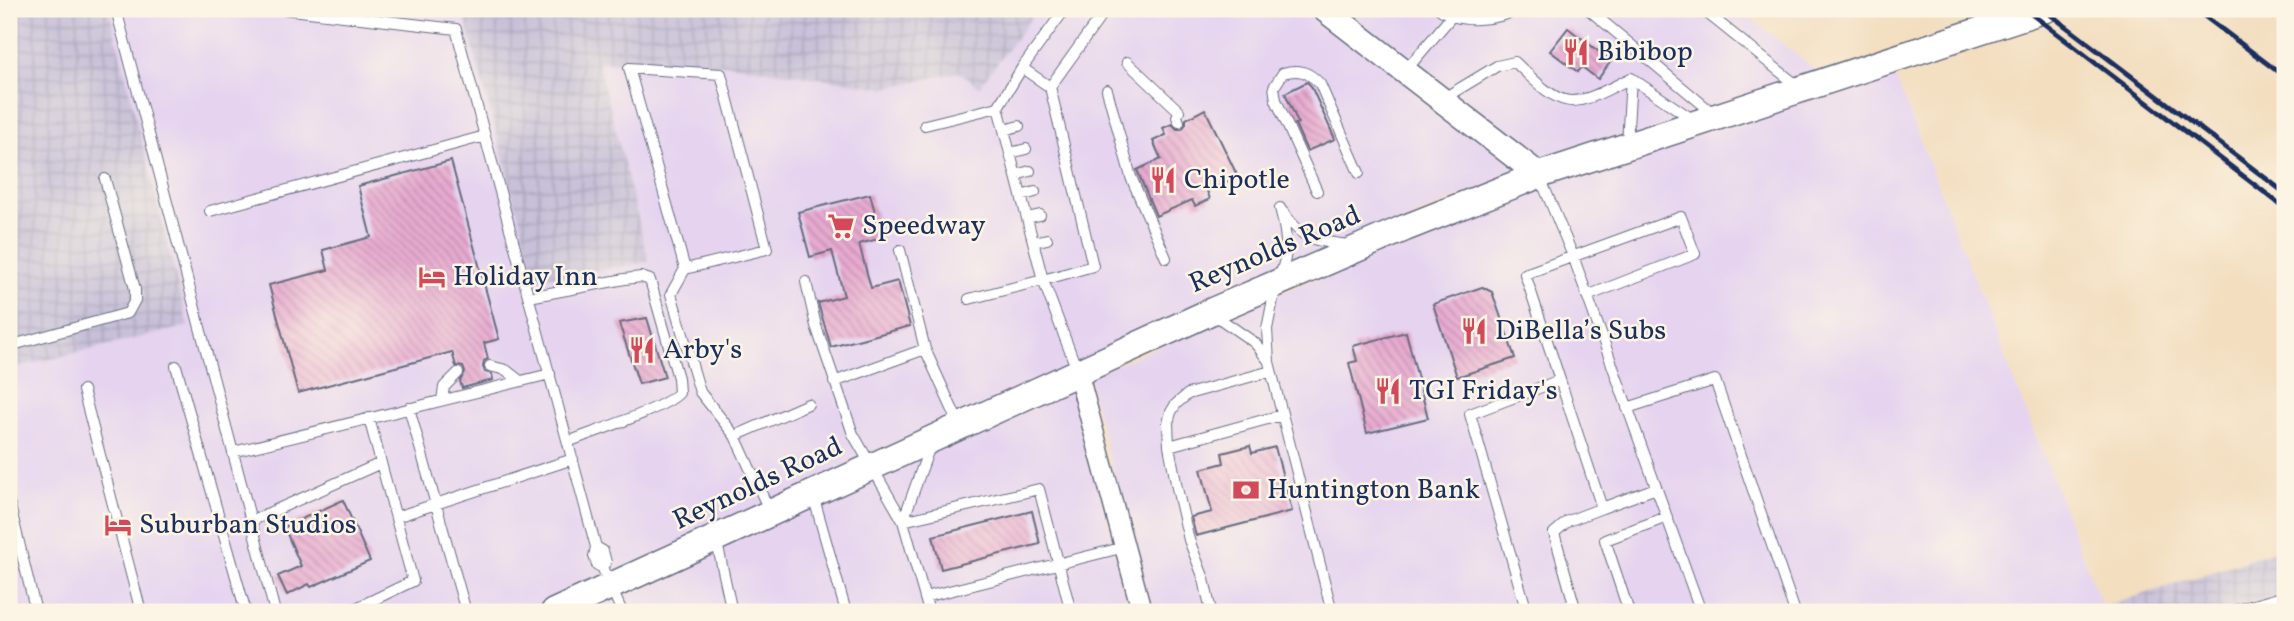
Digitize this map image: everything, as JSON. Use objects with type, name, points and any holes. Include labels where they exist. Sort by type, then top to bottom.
[{"type":"main road","name":"Reynolds Road","points":[[554,612],[606,577],[716,538],[1277,282],[1480,196],[2046,9]]},
{"type":"street","points":[[1337,15],[1539,175]]},
{"type":"street","points":[[1079,373],[1142,612]]},
{"type":"lane","points":[[116,9],[275,612]]},
{"type":"lane","points":[[283,9],[456,29],[596,547],[603,551],[606,577],[622,612]]},
{"type":"lane","points":[[926,125],[998,107],[1022,68],[1065,9]]},
{"type":"lane","points":[[1440,9],[1451,17],[1496,18],[1519,9]]},
{"type":"lane","points":[[1588,9],[1708,120]]},
{"type":"lane","points":[[1702,9],[1802,89]]},
{"type":"lane","points":[[1050,88],[1101,12]]},
{"type":"lane","points":[[1405,71],[1451,17]]},
{"type":"lane","points":[[1127,62],[1179,111],[1179,122]]},
{"type":"lane","points":[[1441,99],[1497,66],[1515,62],[1546,93],[1565,102],[1591,99],[1631,78]]},
{"type":"lane","points":[[685,269],[767,249],[721,74],[629,68],[685,269],[671,295],[700,392],[735,436],[771,513]]},
{"type":"lane","points":[[969,299],[1093,266],[1084,230],[1074,207],[1058,141],[1057,117],[1050,88],[1022,68]]},
{"type":"lane","points":[[1317,191],[1276,100],[1274,87],[1283,73],[1303,71],[1320,84],[1359,173]]},
{"type":"lane","points":[[1631,78],[1708,120]]},
{"type":"lane","points":[[1627,146],[1631,78]]},
{"type":"lane","points":[[1107,90],[1131,177],[1166,258]]},
{"type":"lane","points":[[998,107],[1043,280],[1079,373]]},
{"type":"lane","points":[[1045,120],[1057,117]]},
{"type":"lane","points":[[1004,130],[1019,126]]},
{"type":"lane","points":[[210,211],[485,136]]},
{"type":"lane","points":[[1010,153],[1026,149]]},
{"type":"lane","points":[[1016,175],[1030,171]]},
{"type":"lane","points":[[1539,175],[1573,257],[1701,612]]},
{"type":"lane","points":[[9,346],[128,313],[135,300],[135,289],[105,179]]},
{"type":"lane","points":[[1021,196],[1035,192]]},
{"type":"lane","points":[[1332,612],[1270,366],[1267,329],[1287,249],[1280,208],[1304,236],[1315,241],[1360,247]]},
{"type":"lane","points":[[1027,218],[1040,215]]},
{"type":"lane","points":[[1587,296],[1695,254],[1681,217],[1525,274],[1602,508]]},
{"type":"lane","points":[[1072,233],[1084,230]]},
{"type":"lane","points":[[1034,242],[1047,239]]},
{"type":"lane","points":[[900,250],[925,349],[960,426]]},
{"type":"lane","points":[[529,297],[625,279],[641,277],[650,280],[678,378],[678,393],[674,398],[641,414],[568,442]]},
{"type":"lane","points":[[806,282],[816,326],[853,433],[903,521],[929,612]]},
{"type":"lane","points":[[1210,312],[1255,343],[1270,366]]},
{"type":"lane","points":[[834,382],[925,349]]},
{"type":"lane","points":[[176,366],[246,612]]},
{"type":"lane","points":[[490,366],[506,370],[520,381]]},
{"type":"lane","points":[[1211,612],[1204,579],[1189,540],[1169,446],[1168,423],[1176,404],[1188,394],[1270,366]]},
{"type":"lane","points":[[442,400],[444,387],[458,373]]},
{"type":"lane","points":[[233,452],[550,374]]},
{"type":"lane","points":[[1527,612],[1470,414],[1560,380]]},
{"type":"lane","points":[[1627,408],[1715,380],[1795,612]]},
{"type":"lane","points":[[83,390],[141,612]]},
{"type":"lane","points":[[735,436],[808,404]]},
{"type":"lane","points":[[409,408],[466,612]]},
{"type":"lane","points":[[1169,446],[1282,415]]},
{"type":"lane","points":[[348,612],[413,581],[369,418]]},
{"type":"lane","points":[[903,521],[932,439]]},
{"type":"lane","points":[[396,517],[573,458]]},
{"type":"lane","points":[[251,521],[381,463]]},
{"type":"lane","points":[[1550,612],[1574,604],[1554,533],[1567,521],[1656,488]]},
{"type":"lane","points":[[903,521],[1040,489],[1071,612]]},
{"type":"lane","points":[[812,494],[846,612]]},
{"type":"lane","points":[[9,502],[36,612]]},
{"type":"lane","points":[[1629,612],[1605,540],[1667,517]]},
{"type":"lane","points":[[716,538],[732,612]]},
{"type":"lane","points":[[925,597],[1125,547]]},
{"type":"lane","points":[[2229,612],[2285,596]]},
{"type":"shaded area","points":[[9,9],[109,9],[188,326],[9,369]]},
{"type":"shaded area","points":[[109,9],[365,9],[465,19],[536,278],[649,262],[597,62],[727,64],[885,88],[959,72],[979,86],[1038,9],[1739,9],[1822,75],[1463,195],[542,612],[9,612],[9,369],[188,325]]},
{"type":"shaded area","points":[[365,9],[1038,9],[979,87],[959,72],[885,88],[728,64],[598,62],[649,262],[536,279],[465,19]]},
{"type":"shaded area","points":[[1891,66],[2103,608],[2089,612],[1150,612],[1088,377],[1521,189]]},
{"type":"shaded area","points":[[1075,383],[1130,612],[570,612]]},
{"type":"shaded area","points":[[2285,548],[2285,612],[2089,612]]},
{"type":"building","name":"Bibibop","points":[[1568,28],[1611,61],[1598,79],[1582,67],[1578,72],[1550,51]]},
{"type":"building","points":[[1307,82],[1335,139],[1307,151],[1285,93]]},
{"type":"building","points":[[1205,109],[1238,177],[1207,191],[1210,199],[1195,206],[1192,200],[1156,216],[1137,170],[1161,159],[1153,141],[1166,135],[1163,128],[1172,124],[1177,129],[1182,129],[1186,119]]},
{"type":"building","name":"Holiday Inn","points":[[451,161],[499,339],[484,343],[488,359],[484,361],[483,367],[485,372],[492,374],[493,380],[462,388],[460,381],[465,372],[463,367],[456,366],[452,352],[298,393],[269,285],[328,270],[323,250],[371,237],[358,186]]},
{"type":"building","points":[[870,194],[882,238],[859,244],[871,288],[898,281],[910,326],[831,347],[818,303],[844,296],[832,251],[810,257],[798,212]]},
{"type":"building","name":"DiBella’s Subs","points":[[1482,287],[1492,292],[1515,358],[1457,377],[1433,304]]},
{"type":"building","name":"Arby's","points":[[647,318],[665,377],[639,384],[619,323]]},
{"type":"building","name":"TGI Friday's","points":[[1406,332],[1428,418],[1367,433],[1349,363],[1357,361],[1353,346]]},
{"type":"building","name":"Huntington Bank","points":[[1250,446],[1252,453],[1275,447],[1292,511],[1196,536],[1191,517],[1212,512],[1201,469],[1224,463],[1222,453]]},
{"type":"building","points":[[343,500],[370,561],[287,595],[278,576],[301,566],[284,527]]},
{"type":"building","points":[[1032,511],[1040,544],[941,569],[933,536]]},
{"type":"railway","points":[[2025,9],[2285,208]]},
{"type":"railway","points":[[2043,9],[2285,193]]},
{"type":"railway","points":[[2195,9],[2285,77]]},
{"type":"place","name":"Bibibop","points":[[1576,52]]},
{"type":"place","name":"Chipotle","points":[[1163,180]]},
{"type":"place","name":"Speedway","points":[[841,226]]},
{"type":"place","name":"Holiday Inn","points":[[432,277]]},
{"type":"place","name":"DiBella’s Subs","points":[[1474,331]]},
{"type":"place","name":"Arby's","points":[[642,350]]},
{"type":"place","name":"TGI Friday's","points":[[1388,391]]},
{"type":"place","name":"Huntington Bank","points":[[1246,490]]},
{"type":"place","name":"Suburban Studios","points":[[118,525]]}]
